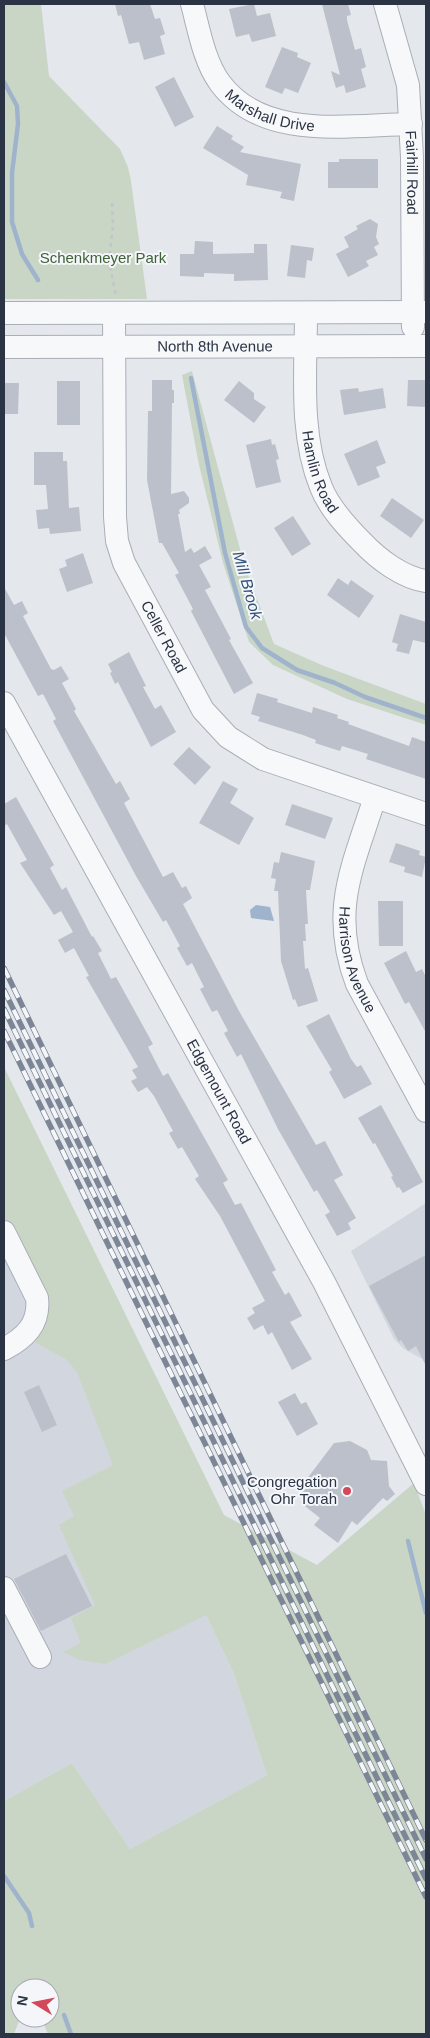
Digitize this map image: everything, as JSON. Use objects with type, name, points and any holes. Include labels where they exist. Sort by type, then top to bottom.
[{"type":"street","name":"Marshall Drive","points":[[192,4],[207,57],[220,83],[238,101],[257,114],[278,122],[305,126],[411,124]]},
{"type":"street","name":"Fairhill Road","points":[[385,4],[408,85],[420,312],[419,346]]},
{"type":"street","points":[[4,313],[116,307],[306,313],[420,312]]},
{"type":"street","name":"Celler Road","points":[[116,307],[114,347],[117,541],[124,563],[203,710],[228,738],[263,759],[426,814]]},
{"type":"street","name":"Hamlin Road","points":[[306,313],[306,421],[312,461],[321,489],[344,524],[375,556],[417,580],[426,581]]},
{"type":"street","name":"North 8th Avenue","points":[[4,347],[419,346]]},
{"type":"street","name":"Edgemount Road","points":[[4,703],[324,1282],[424,1470]]},
{"type":"street","name":"Harrison Avenue","points":[[375,797],[350,875],[343,918],[344,939],[348,962],[356,984],[426,1111]]},
{"type":"street","points":[[4,1232],[37,1298],[38,1306],[35,1321],[29,1332],[23,1339],[4,1349]]},
{"type":"street","points":[[4,1588],[40,1657]]},
{"type":"path","points":[[112,203],[113,226],[109,262],[116,307]]},
{"type":"shaded area","points":[[4,1190],[234,1674],[267,1775],[130,1849],[72,1763],[4,1801]]},
{"type":"shaded area","points":[[426,1203],[426,1361],[404,1349],[394,1339],[351,1251]]},
{"type":"green space","name":"Schenkmeyer Park","points":[[4,4],[41,4],[49,76],[120,149],[128,167],[131,181],[147,299],[4,299]]},
{"type":"green space","points":[[192,371],[244,564],[274,644],[324,666],[426,704],[426,725],[347,699],[273,665],[249,642],[223,563],[199,465],[182,375]]},
{"type":"green space","points":[[4,1067],[224,1515],[317,1565],[414,1483],[426,1515],[426,2034],[48,2034],[45,2028],[60,2028],[60,1978],[10,1978],[10,2028],[16,2028],[14,2034],[4,2034],[4,1801],[72,1763],[130,1849],[267,1775],[234,1674],[206,1615],[105,1664],[80,1660],[63,1652],[81,1643],[71,1618],[95,1605],[59,1525],[74,1516],[62,1491],[113,1465],[77,1372],[66,1359],[36,1343],[35,1337],[41,1291],[4,1215]]},
{"type":"water","points":[[256,905],[270,907],[274,921],[251,918],[250,910]]},
{"type":"building","points":[[115,4],[150,4],[155,19],[160,18],[165,34],[160,36],[165,54],[144,60],[139,42],[129,44],[121,15],[118,16]]},
{"type":"building","points":[[254,4],[257,16],[270,13],[276,36],[252,42],[249,34],[236,37],[229,9]]},
{"type":"building","points":[[322,4],[348,4],[351,15],[347,16],[347,20],[355,50],[361,48],[366,67],[361,69],[366,87],[346,93],[344,85],[336,88],[331,71],[340,75]]},
{"type":"building","points":[[282,47],[298,53],[297,57],[311,63],[298,93],[285,88],[282,94],[265,87]]},
{"type":"building","points":[[174,77],[194,117],[175,127],[155,87]]},
{"type":"building","points":[[217,126],[233,136],[231,139],[244,147],[240,152],[301,164],[294,201],[280,198],[282,192],[246,185],[248,175],[203,148]]},
{"type":"building","points":[[339,159],[378,159],[378,188],[328,188],[328,162],[339,162]]},
{"type":"building","points":[[370,219],[378,224],[376,237],[379,244],[374,247],[378,255],[366,261],[369,266],[348,277],[336,254],[349,247],[344,237],[358,229],[356,226]]},
{"type":"building","points":[[195,241],[213,242],[213,254],[254,253],[254,244],[267,244],[268,280],[234,281],[234,274],[204,273],[204,277],[180,276],[180,254],[194,254]]},
{"type":"building","points":[[291,245],[314,248],[312,261],[307,260],[305,278],[287,276]]},
{"type":"building","points":[[152,380],[172,380],[172,390],[174,390],[174,403],[172,403],[171,494],[184,491],[189,498],[189,503],[179,510],[180,514],[178,514],[185,552],[191,548],[194,553],[205,546],[212,558],[199,565],[211,587],[205,590],[231,639],[229,640],[253,683],[234,694],[191,611],[193,609],[175,575],[179,573],[162,543],[159,543],[147,480],[148,411],[152,411]]},
{"type":"building","points":[[408,380],[426,380],[426,407],[407,406]]},
{"type":"building","points":[[57,381],[80,381],[80,425],[57,425]]},
{"type":"building","points":[[239,381],[254,393],[254,399],[266,407],[254,423],[224,400]]},
{"type":"building","points":[[4,383],[19,383],[18,414],[4,414]]},
{"type":"building","points":[[358,388],[359,392],[383,388],[386,408],[344,415],[340,390]]},
{"type":"building","points":[[271,439],[272,445],[275,444],[279,459],[276,460],[281,482],[256,488],[246,445]]},
{"type":"building","points":[[377,440],[386,463],[376,467],[380,477],[358,486],[344,454]]},
{"type":"building","points":[[34,452],[63,452],[63,461],[67,461],[69,508],[79,507],[81,531],[50,534],[49,528],[38,529],[36,510],[48,509],[46,485],[34,485]]},
{"type":"building","points":[[392,498],[424,520],[411,538],[380,516]]},
{"type":"building","points":[[293,516],[311,544],[292,556],[274,528]]},
{"type":"building","points":[[83,553],[93,583],[67,592],[59,569],[67,566],[65,560]]},
{"type":"building","points":[[338,578],[348,585],[351,580],[374,596],[359,618],[327,595]]},
{"type":"building","points":[[4,587],[14,605],[22,601],[28,613],[23,616],[51,669],[54,670],[61,666],[69,679],[62,683],[76,709],[74,711],[116,784],[120,781],[130,799],[124,803],[163,877],[173,872],[182,888],[186,886],[192,898],[183,904],[239,1011],[316,1145],[325,1141],[343,1175],[334,1180],[356,1218],[348,1223],[351,1229],[337,1236],[325,1215],[330,1212],[317,1190],[314,1192],[278,1129],[241,1054],[237,1057],[224,1033],[228,1031],[217,1010],[212,1012],[200,989],[204,987],[192,963],[187,966],[177,948],[180,946],[166,920],[163,922],[136,876],[53,721],[56,719],[43,694],[38,696],[4,633]]},
{"type":"building","points":[[400,614],[426,622],[426,643],[413,640],[409,654],[396,651],[398,644],[392,642]]},
{"type":"building","points":[[129,652],[146,686],[143,687],[155,709],[161,705],[176,732],[151,747],[118,682],[115,684],[110,673],[112,672],[108,664]]},
{"type":"building","points":[[257,693],[278,699],[277,702],[312,713],[313,707],[338,715],[337,718],[349,722],[348,724],[409,746],[412,737],[426,742],[426,779],[366,759],[368,754],[342,746],[340,751],[315,743],[316,740],[303,735],[258,721],[260,717],[251,714]]},
{"type":"building","points":[[189,747],[211,767],[195,785],[173,764]]},
{"type":"building","points":[[223,781],[238,789],[230,803],[254,818],[239,845],[199,823]]},
{"type":"building","points":[[16,797],[54,865],[50,868],[62,890],[66,887],[92,937],[102,951],[98,953],[111,979],[116,977],[153,1044],[148,1047],[163,1076],[168,1073],[228,1180],[223,1183],[235,1205],[241,1203],[276,1270],[272,1272],[285,1295],[289,1292],[302,1316],[290,1322],[312,1359],[292,1370],[272,1332],[268,1335],[263,1325],[254,1330],[247,1318],[255,1313],[252,1308],[265,1301],[220,1216],[195,1179],[199,1176],[182,1147],[178,1149],[169,1133],[173,1131],[154,1096],[147,1087],[138,1092],[131,1081],[137,1078],[132,1070],[138,1067],[86,977],[89,976],[74,948],[65,953],[58,940],[73,932],[61,911],[54,915],[20,863],[27,860],[7,824],[4,826],[4,804]]},
{"type":"building","points":[[292,804],[333,818],[325,839],[285,825]]},
{"type":"building","points":[[396,843],[420,851],[419,855],[426,857],[422,877],[404,872],[405,867],[389,862]]},
{"type":"building","points":[[281,852],[315,861],[310,890],[306,890],[308,924],[305,924],[306,941],[303,941],[305,969],[308,968],[318,1001],[298,1007],[295,999],[293,1000],[281,961],[278,891],[274,891],[276,879],[271,878],[274,862],[279,863]]},
{"type":"building","points":[[378,901],[403,901],[403,946],[379,946]]},
{"type":"building","points":[[406,951],[416,972],[422,969],[426,977],[426,1033],[409,1002],[405,1004],[384,963]]},
{"type":"building","points":[[329,1014],[351,1059],[357,1067],[361,1065],[372,1084],[344,1099],[329,1072],[332,1070],[306,1026]]},
{"type":"building","points":[[381,1105],[423,1182],[403,1193],[399,1187],[397,1188],[391,1177],[393,1176],[375,1143],[373,1144],[358,1118]]},
{"type":"building","points":[[426,1255],[426,1366],[416,1346],[408,1351],[401,1340],[399,1342],[369,1286]]},
{"type":"building","points":[[39,1385],[57,1425],[42,1432],[24,1392]]},
{"type":"building","points":[[295,1393],[301,1404],[306,1402],[318,1424],[297,1436],[278,1402]]},
{"type":"building","name":"Congregation Ohr Torah","points":[[350,1441],[367,1450],[371,1460],[387,1461],[389,1486],[395,1494],[387,1501],[383,1498],[357,1525],[352,1521],[338,1543],[314,1525],[320,1518],[301,1503],[306,1496],[300,1488],[334,1443]]},
{"type":"building","points":[[66,1554],[92,1606],[41,1631],[14,1579]]},
{"type":"waterway","name":"Mill Brook","points":[[4,82],[17,106],[18,124],[12,173],[12,222],[22,254],[38,280]]},
{"type":"waterway","name":"Mill Brook","points":[[191,378],[225,553],[246,627],[262,648],[297,670],[335,683],[365,697],[426,718]]},
{"type":"waterway","points":[[408,1541],[426,1613]]},
{"type":"waterway","points":[[4,1876],[29,1913],[32,1926]]},
{"type":"waterway","points":[[64,2015],[71,2034]]},
{"type":"railway","points":[[4,968],[426,1840]]},
{"type":"railway","points":[[4,990],[426,1859]]},
{"type":"railway","points":[[4,1009],[426,1879]]},
{"type":"railway","points":[[4,1031],[426,1897]]},
{"type":"place","name":"Congregation Ohr Torah","points":[[347,1491]]}]
